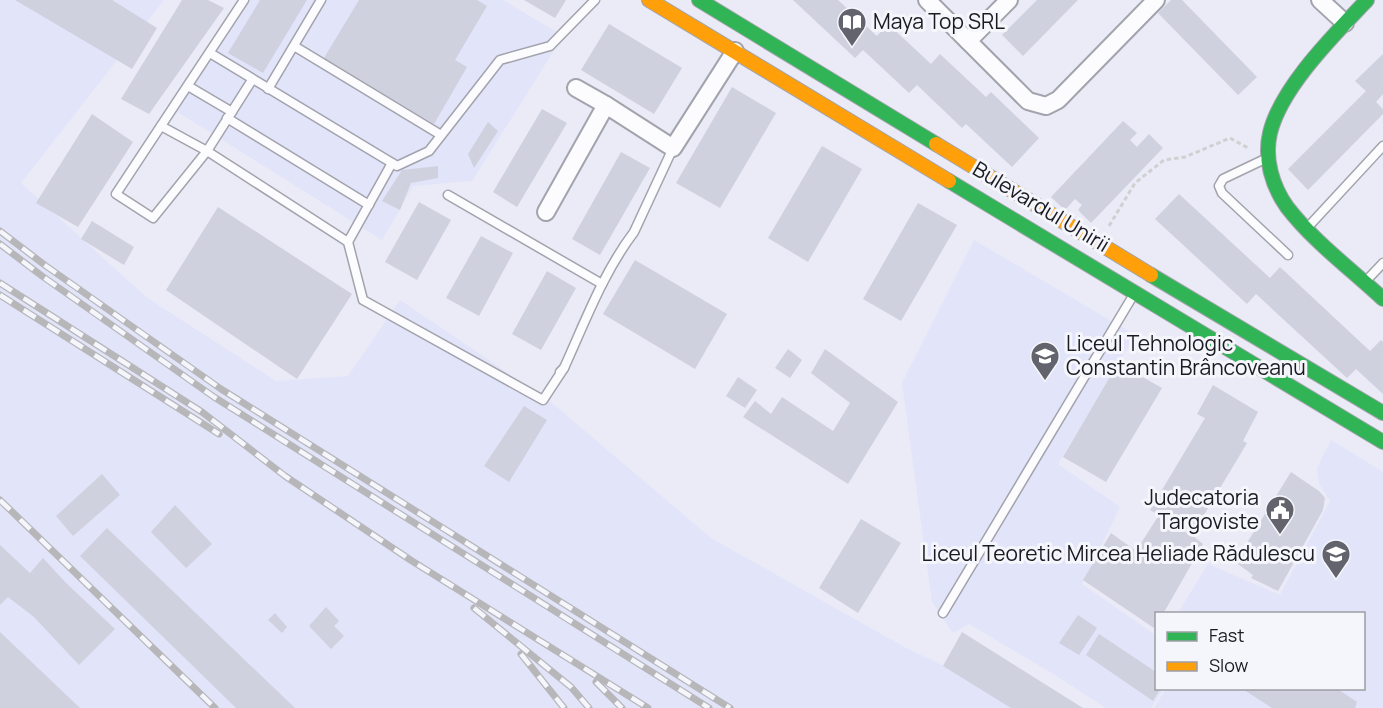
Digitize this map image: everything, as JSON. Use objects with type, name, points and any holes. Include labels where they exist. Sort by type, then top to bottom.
[{"type":"main road","name":"Bulevardul Unirii","points":[[649,0],[1383,442]]},
{"type":"main road","name":"Bulevardul Unirii","points":[[699,0],[1155,278],[1383,413]]},
{"type":"main road","points":[[1367,0],[1316,56],[1289,90],[1276,115],[1268,138],[1267,158],[1272,179],[1285,204],[1324,247],[1383,299]]},
{"type":"main road","points":[[735,51],[749,30]]},
{"type":"street","points":[[927,0],[1028,101],[1046,106],[1058,100],[1156,0]]},
{"type":"street","points":[[968,41],[1009,0]]},
{"type":"street","points":[[1320,0],[1345,23]]},
{"type":"street","points":[[576,88],[673,148],[735,51]]},
{"type":"street","points":[[546,212],[606,105]]},
{"type":"lane","points":[[244,0],[116,194],[153,218],[207,151],[252,80]]},
{"type":"lane","points":[[268,89],[321,0]]},
{"type":"lane","points":[[210,53],[397,166],[429,151],[500,60],[550,46],[595,0]]},
{"type":"lane","points":[[294,46],[441,135]]},
{"type":"lane","points":[[188,86],[369,205]]},
{"type":"lane","points":[[161,126],[207,151],[348,243],[363,300],[543,400],[564,368],[602,285],[634,232],[673,148]]},
{"type":"lane","points":[[1306,228],[1383,146]]},
{"type":"lane","points":[[1267,158],[1223,179],[1219,186],[1222,193],[1288,255]]},
{"type":"lane","points":[[348,243],[392,163]]},
{"type":"lane","points":[[448,195],[602,285]]},
{"type":"lane","points":[[1365,283],[1383,263]]},
{"type":"lane","points":[[943,613],[1135,293]]},
{"type":"lane","points":[[548,386],[564,368]]},
{"type":"path","points":[[1105,234],[1135,183],[1164,160],[1185,157],[1230,138],[1267,158]]},
{"type":"shaded area","points":[[0,0],[164,0],[21,183],[146,297],[276,381],[348,376],[400,300],[552,403],[711,538],[906,648],[1033,708],[0,708]]},
{"type":"shaded area","points":[[242,0],[503,0],[563,36],[472,181],[413,186],[382,240],[176,111]]},
{"type":"shaded area","points":[[974,240],[1135,335],[1058,464],[1120,507],[1082,584],[1154,634],[1155,690],[1162,690],[1151,708],[1106,708],[969,624],[953,633],[932,602],[902,383]]},
{"type":"shaded area","name":"Liceul Teoretic Mircea Heliade Rădulescu","points":[[1331,440],[1383,472],[1383,708],[1154,708],[1165,690],[1365,690],[1365,612],[1179,612],[1208,564],[1280,595],[1330,501],[1319,483],[1317,468]]},
{"type":"building","points":[[15,0],[112,0],[157,28],[132,69]]},
{"type":"building","points":[[182,0],[208,0],[224,8],[149,114],[121,99]]},
{"type":"building","points":[[260,0],[307,0],[263,73],[228,53]]},
{"type":"building","points":[[359,0],[477,0],[487,6],[455,60],[467,67],[434,124],[324,58]]},
{"type":"building","points":[[524,0],[566,0],[555,18]]},
{"type":"building","points":[[793,0],[838,0],[877,36],[888,24],[931,64],[940,54],[986,97],[991,92],[1039,138],[1012,167],[966,124],[962,128],[917,85],[909,93],[863,50],[855,58]]},
{"type":"building","points":[[1037,0],[1078,0],[1023,56],[1002,35]]},
{"type":"building","points":[[1171,0],[1182,0],[1257,77],[1238,95],[1158,13]]},
{"type":"building","points":[[609,24],[682,68],[654,114],[581,70]]},
{"type":"building","points":[[1383,54],[1383,94],[1376,102],[1383,109],[1383,114],[1308,190],[1288,169],[1366,91],[1355,81]]},
{"type":"building","points":[[732,87],[776,113],[720,208],[676,183]]},
{"type":"building","points":[[542,109],[567,123],[517,207],[493,192]]},
{"type":"building","points":[[92,114],[133,142],[78,227],[36,203]]},
{"type":"building","points":[[1123,121],[1137,133],[1130,140],[1137,147],[1149,134],[1163,148],[1091,223],[1078,210],[1082,205],[1075,199],[1065,210],[1051,197]]},
{"type":"building","points":[[488,122],[498,131],[474,168],[468,154]]},
{"type":"building","points":[[822,146],[862,169],[808,262],[768,238]]},
{"type":"building","points":[[621,152],[650,168],[600,255],[572,239]]},
{"type":"building","points":[[438,166],[438,178],[411,183],[400,210],[382,201],[402,170]]},
{"type":"building","points":[[1179,194],[1270,278],[1280,267],[1370,351],[1381,340],[1383,342],[1383,394],[1356,369],[1347,378],[1256,294],[1247,304],[1155,219]]},
{"type":"building","points":[[419,202],[451,220],[417,280],[385,262]]},
{"type":"building","points":[[918,203],[957,225],[901,321],[863,299]]},
{"type":"building","points":[[218,207],[352,294],[297,379],[166,290]]},
{"type":"building","points":[[92,221],[134,247],[124,265],[81,239]]},
{"type":"building","points":[[481,236],[513,253],[479,316],[446,298]]},
{"type":"building","points":[[635,260],[727,314],[695,369],[603,314]]},
{"type":"building","points":[[547,271],[576,288],[541,350],[512,334]]},
{"type":"building","points":[[788,349],[802,360],[790,378],[775,368]]},
{"type":"building","points":[[825,349],[898,402],[848,484],[743,417],[755,401],[771,414],[782,397],[833,431],[850,403],[811,373]]},
{"type":"building","points":[[1118,363],[1162,388],[1106,482],[1063,457]]},
{"type":"building","points":[[738,377],[757,390],[745,408],[726,396]]},
{"type":"building","points":[[1213,385],[1258,412],[1243,441],[1247,443],[1192,535],[1203,544],[1164,612],[1155,612],[1154,628],[1083,580],[1111,533],[1136,551],[1159,515],[1150,510],[1205,418],[1197,414]]},
{"type":"building","points":[[524,406],[547,420],[509,482],[484,466]]},
{"type":"building","name":"Judecatoria Targoviste","points":[[1291,472],[1319,491],[1325,498],[1323,510],[1278,591],[1251,578],[1253,575],[1235,562]]},
{"type":"building","points":[[102,474],[120,495],[73,536],[56,516]]},
{"type":"building","points":[[175,505],[212,544],[186,568],[151,532]]},
{"type":"building","points":[[861,519],[901,543],[858,613],[819,588]]},
{"type":"building","points":[[107,528],[295,708],[236,708],[80,556]]},
{"type":"building","points":[[0,545],[30,573],[43,558],[115,629],[79,665],[34,617],[8,597],[0,605]]},
{"type":"building","points":[[326,607],[339,621],[334,626],[344,636],[331,649],[309,626]]},
{"type":"building","points":[[275,613],[287,627],[282,633],[268,620]]},
{"type":"building","points":[[1078,615],[1097,628],[1079,655],[1059,643]]},
{"type":"building","points":[[0,632],[80,708],[0,708]]},
{"type":"building","points":[[962,632],[1083,708],[1011,708],[943,666]]},
{"type":"building","points":[[1099,634],[1155,671],[1155,690],[1160,690],[1153,701],[1086,655]]},
{"type":"building","points":[[1244,690],[1339,690],[1357,702],[1355,708],[1272,708]]},
{"type":"railway","points":[[0,231],[221,389],[730,708]]},
{"type":"railway","points":[[0,244],[214,397],[709,708]]},
{"type":"railway","points":[[0,283],[202,412],[285,476],[412,561],[648,708]]},
{"type":"railway","points":[[0,295],[219,434]]},
{"type":"railway","points":[[0,500],[215,708]]},
{"type":"railway","points":[[474,608],[571,687],[589,708]]},
{"type":"railway","points":[[521,654],[564,708]]},
{"type":"railway","points":[[596,682],[622,708]]},
{"type":"traffic: fast","points":[[699,0],[936,144]]},
{"type":"traffic: fast","points":[[1367,0],[1311,62],[1285,98],[1270,133],[1268,152],[1273,181],[1287,207],[1321,244],[1383,299]]},
{"type":"traffic: fast","points":[[949,181],[1383,442]]},
{"type":"traffic: fast","points":[[1151,275],[1383,413]]},
{"type":"traffic: slow","points":[[649,0],[949,181]]},
{"type":"traffic: slow","points":[[936,144],[1151,275]]},
{"type":"place","name":"Maya Top SRL","points":[[852,48]]},
{"type":"place","name":"Liceul Tehnologic Constantin Brâncoveanu","points":[[1045,382]]},
{"type":"place","name":"Judecatoria Targoviste","points":[[1280,536]]},
{"type":"place","name":"Liceul Teoretic Mircea Heliade Rădulescu","points":[[1336,580]]}]
